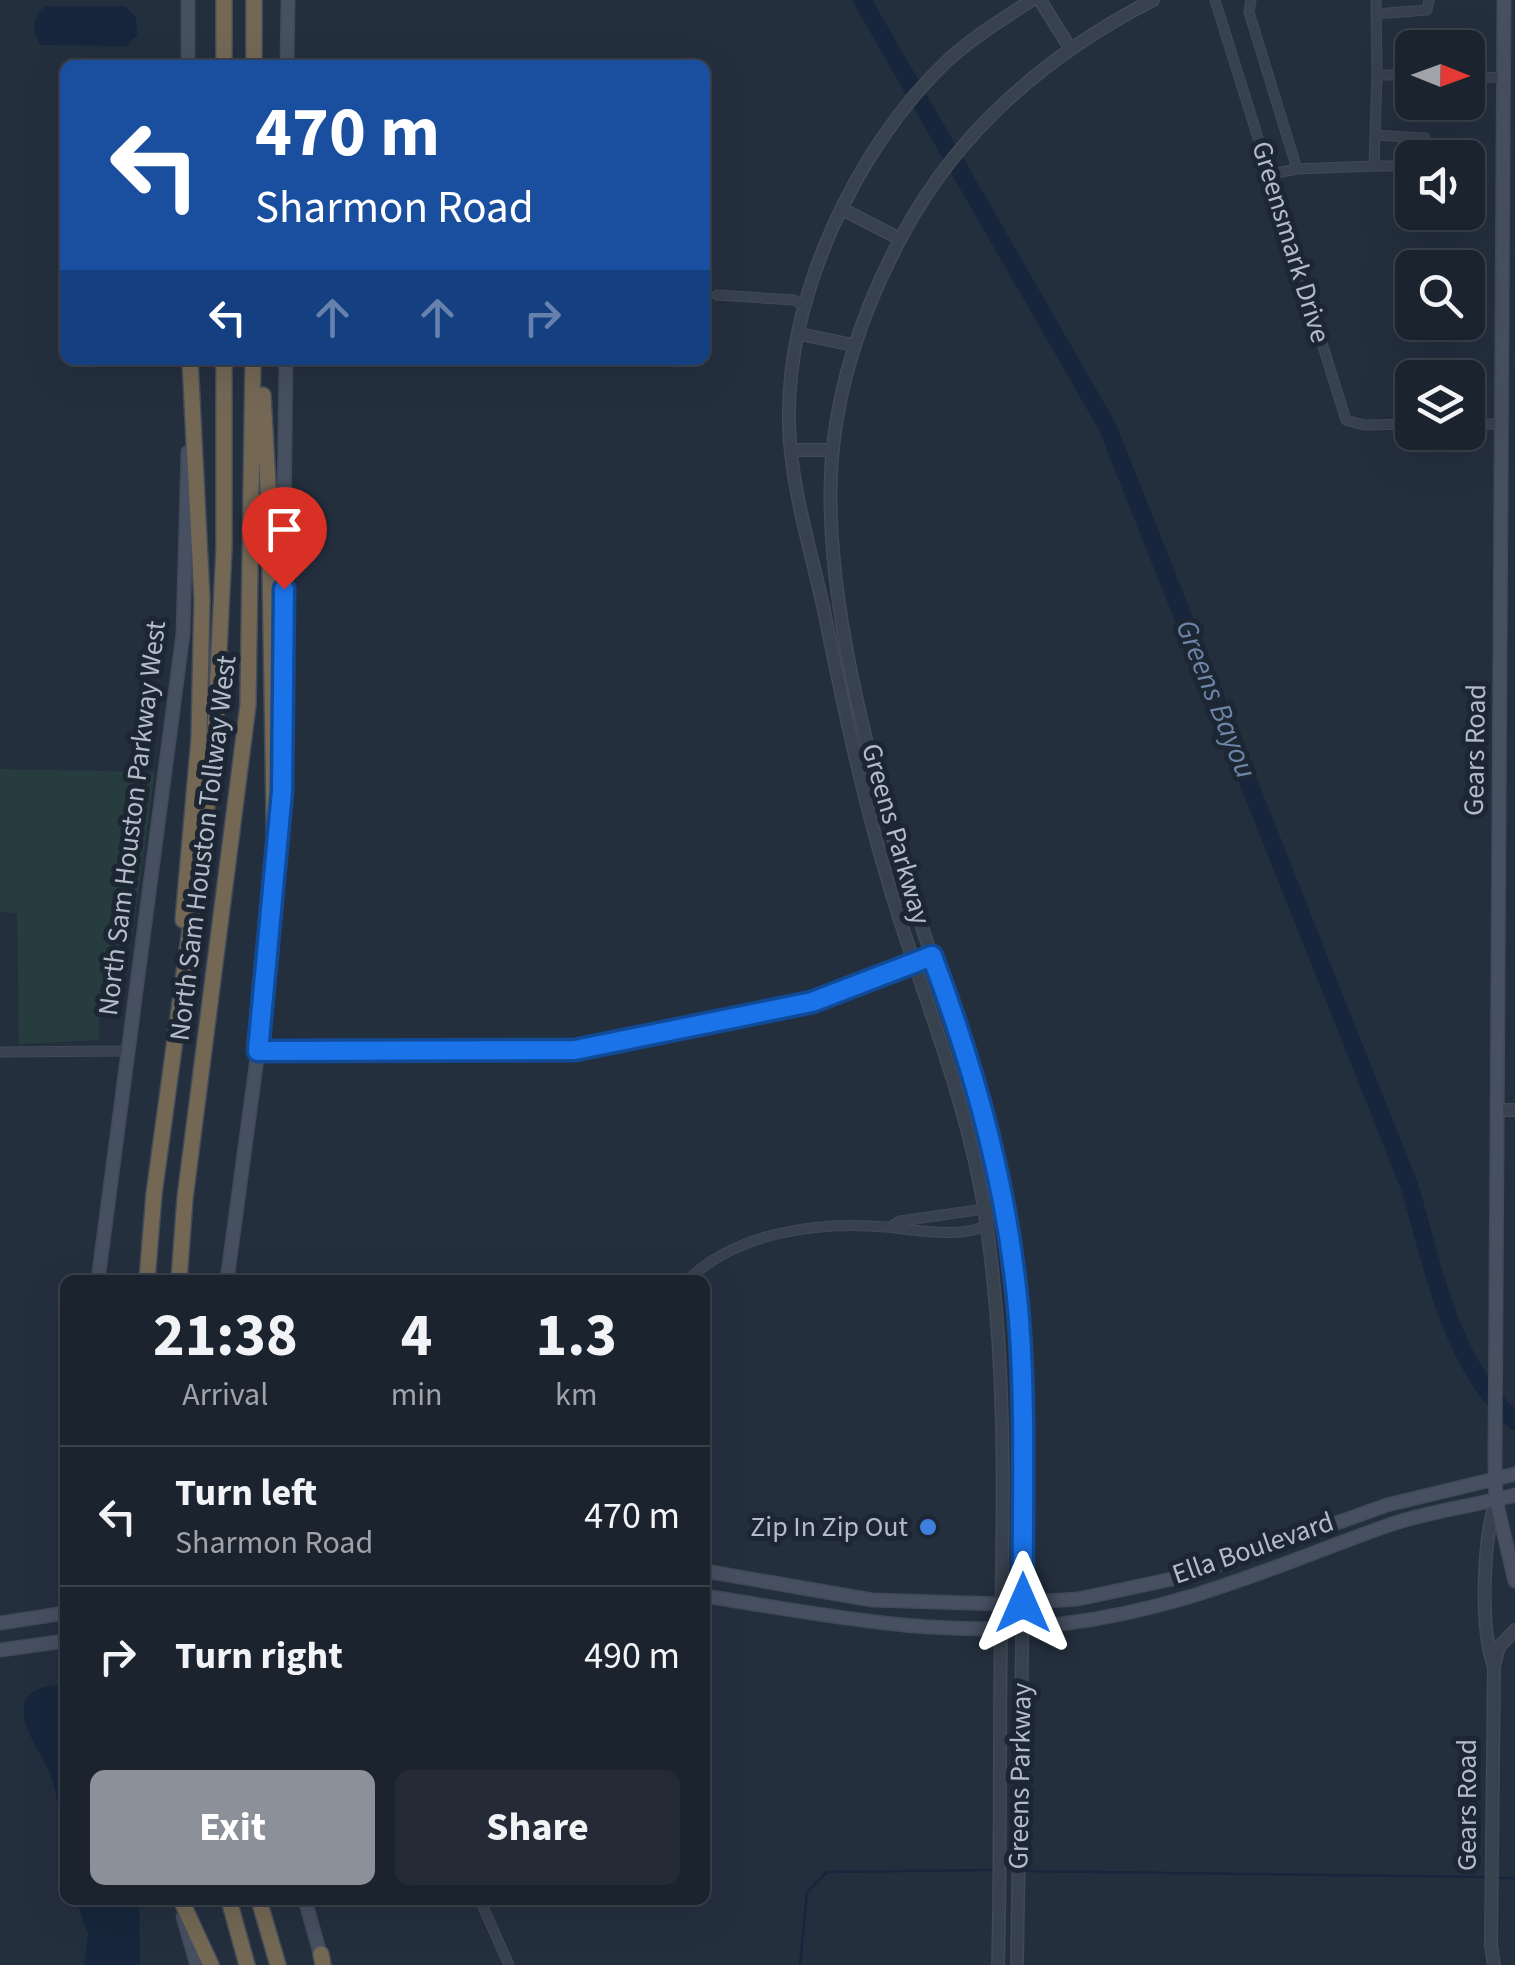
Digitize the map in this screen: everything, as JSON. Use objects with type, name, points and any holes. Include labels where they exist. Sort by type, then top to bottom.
[{"type":"highway","points":[[224,0],[224,60]]},
{"type":"highway","points":[[254,0],[254,60]]},
{"type":"highway","points":[[148,1275],[154,1194],[175,1059],[199,739],[202,599],[189,365]]},
{"type":"highway","name":"North Sam Houston Tollway West","points":[[175,1059],[214,754],[223,568],[224,365]]},
{"type":"highway","points":[[257,365],[270,504],[275,871]]},
{"type":"highway","name":"North Sam Houston Tollway West","points":[[180,1275],[186,1198],[248,706],[257,365]]},
{"type":"highway","points":[[182,1905],[211,1965]]},
{"type":"highway","points":[[230,1905],[246,1965]]},
{"type":"highway","points":[[260,1905],[278,1965]]},
{"type":"main road","points":[[188,0],[188,60]]},
{"type":"main road","points":[[288,0],[288,60]]},
{"type":"main road","name":"Gears Road","points":[[1504,0],[1495,1441],[1496,1500],[1515,1580]]},
{"type":"main road","name":"North Sam Houston Parkway West","points":[[99,1275],[183,634],[189,365]]},
{"type":"main road","points":[[229,1275],[258,1051],[283,780],[286,365]]},
{"type":"main road","name":"Ella Boulevard","points":[[710,1572],[823,1593],[908,1603],[1078,1600],[1148,1586],[1268,1549],[1386,1505],[1515,1474]]},
{"type":"main road","name":"Ella Boulevard","points":[[710,1597],[820,1617],[908,1627],[1022,1627],[1152,1608],[1276,1571],[1393,1524],[1515,1495]]},
{"type":"main road","points":[[1386,1505],[1393,1524]]},
{"type":"main road","points":[[1268,1549],[1276,1571]]},
{"type":"main road","points":[[1148,1586],[1152,1608]]},
{"type":"main road","points":[[820,1617],[823,1593]]},
{"type":"main road","points":[[0,1622],[60,1612]]},
{"type":"main road","points":[[0,1650],[60,1642]]},
{"type":"main road","points":[[181,1905],[196,1965]]},
{"type":"main road","points":[[307,1905],[322,1961]]},
{"type":"street","name":"Greens Parkway","points":[[998,1965],[1004,1476],[1001,1349],[987,1230],[960,1098],[914,963],[846,722],[792,450],[791,394],[806,306],[842,209],[889,129],[949,59],[1032,0]]},
{"type":"street","points":[[1040,0],[1070,48]]},
{"type":"street","name":"Greens Parkway","points":[[1017,1965],[1023,1603],[1020,1335],[1005,1215],[979,1092],[884,800],[846,635],[834,542],[833,450],[853,345],[872,294],[926,194],[977,130],[1022,84],[1070,48],[1153,0]]},
{"type":"street","name":"Greensmark Drive","points":[[1214,0],[1346,420],[1364,425],[1395,424]]},
{"type":"street","points":[[1251,0],[1249,12],[1297,169]]},
{"type":"street","points":[[1374,166],[1376,0]]},
{"type":"street","points":[[1376,14],[1428,10],[1428,0]]},
{"type":"street","points":[[1376,74],[1395,75]]},
{"type":"street","points":[[1485,77],[1503,78]]},
{"type":"street","points":[[1374,135],[1425,140]]},
{"type":"street","points":[[1271,174],[1297,169],[1395,166]]},
{"type":"street","points":[[842,209],[900,239]]},
{"type":"street","points":[[717,295],[794,300],[806,306]]},
{"type":"street","points":[[800,334],[853,345]]},
{"type":"street","points":[[1485,424],[1502,424]]},
{"type":"street","points":[[792,450],[833,450]]},
{"type":"street","points":[[258,1051],[555,1053],[812,1002],[932,956]]},
{"type":"street","points":[[0,1052],[127,1052]]},
{"type":"street","points":[[960,1098],[979,1092]]},
{"type":"street","points":[[1497,1110],[1515,1110]]},
{"type":"street","points":[[890,1228],[900,1221],[984,1209],[1005,1215]]},
{"type":"street","points":[[695,1275],[726,1252],[786,1232],[987,1230],[1005,1215]]},
{"type":"street","points":[[1004,1476],[1022,1476]]},
{"type":"street","name":"Gears Road","points":[[1494,1666],[1488,1648],[1487,1603],[1488,1522],[1496,1500]]},
{"type":"street","name":"Gears Road","points":[[1494,1965],[1494,1666],[1499,1646],[1515,1630]]},
{"type":"street","points":[[1000,1744],[1020,1745]]},
{"type":"street","points":[[482,1905],[494,1940],[510,1965]]},
{"type":"street","name":"Gears Road","points":[[1486,1965],[1491,1945]]},
{"type":"green space","points":[[0,769],[155,772],[132,937],[100,987],[99,1040],[19,1044],[17,913],[0,912]]},
{"type":"water","points":[[46,6],[125,6],[136,17],[137,36],[126,46],[41,45],[34,24]]},
{"type":"water","points":[[60,1686],[60,1824],[55,1788],[28,1731],[24,1712],[27,1698],[48,1687]]},
{"type":"water","points":[[78,1905],[139,1905],[140,1965],[84,1965],[88,1934]]},
{"type":"waterway","name":"Greens Bayou","points":[[862,0],[1107,426],[1410,1188],[1447,1313],[1475,1372],[1515,1421]]},
{"type":"waterway","points":[[800,1965],[807,1892],[827,1872],[993,1870]]},
{"type":"waterway","points":[[1021,1871],[1488,1877]]},
{"type":"waterway","points":[[1496,1878],[1515,1878]]},
{"type":"place","name":"Zip In Zip Out","points":[[928,1527]]},
{"type":"route","points":[[284,589],[282,791],[258,1051],[555,1053],[812,1002],[932,956],[979,1092],[1013,1267],[1022,1372],[1023,1603]]}]
